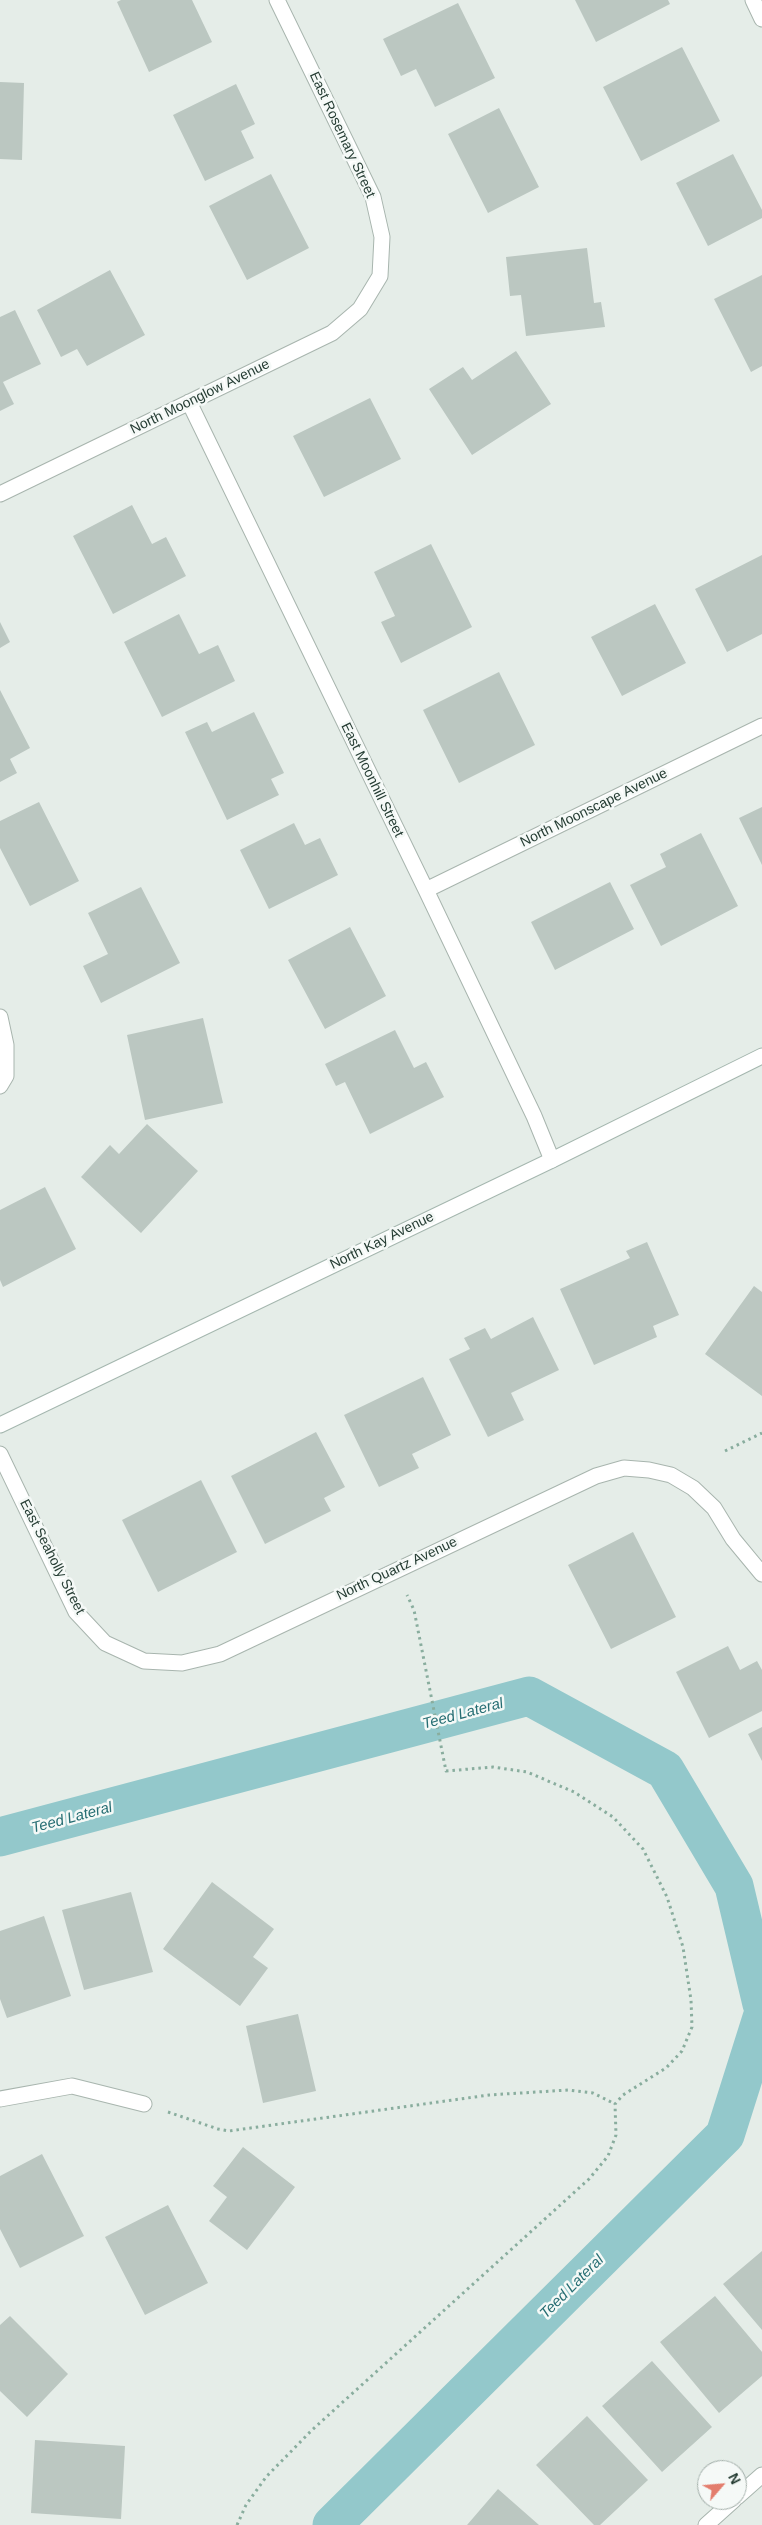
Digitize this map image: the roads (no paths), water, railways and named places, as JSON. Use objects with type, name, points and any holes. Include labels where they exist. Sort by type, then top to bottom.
[{"type":"street","name":"East Rosemary Street","points":[[277,0],[373,197],[382,237],[380,276]]},
{"type":"street","points":[[753,0],[762,19]]},
{"type":"street","name":"North Moonglow Avenue","points":[[0,494],[332,333],[360,309],[380,276]]},
{"type":"street","name":"East Moonhill Street","points":[[189,402],[426,890],[534,1116],[552,1160]]},
{"type":"street","name":"North Moonscape Avenue","points":[[426,890],[762,726]]},
{"type":"street","points":[[0,1017],[6,1045],[3,1081]]},
{"type":"street","name":"North Kay Avenue","points":[[0,1425],[552,1160],[762,1056]]},
{"type":"street","name":"East Seaholly Street","points":[[0,1454],[76,1612],[105,1643],[144,1661]]},
{"type":"street","name":"North Quartz Avenue","points":[[144,1661],[182,1662],[220,1654],[596,1476],[624,1468],[649,1470],[671,1475],[693,1488],[714,1508],[733,1539],[762,1574]]},
{"type":"street","points":[[0,2099],[72,2086],[144,2104]]},
{"type":"street","points":[[747,2488],[762,2474]]},
{"type":"street","points":[[706,2525],[723,2510]]},
{"type":"waterway","name":"Teed Lateral","points":[[0,1837],[529,1696],[665,1770],[734,1886],[762,2004]]},
{"type":"waterway","name":"Teed Lateral","points":[[332,2525],[725,2135],[762,2018]]}]
